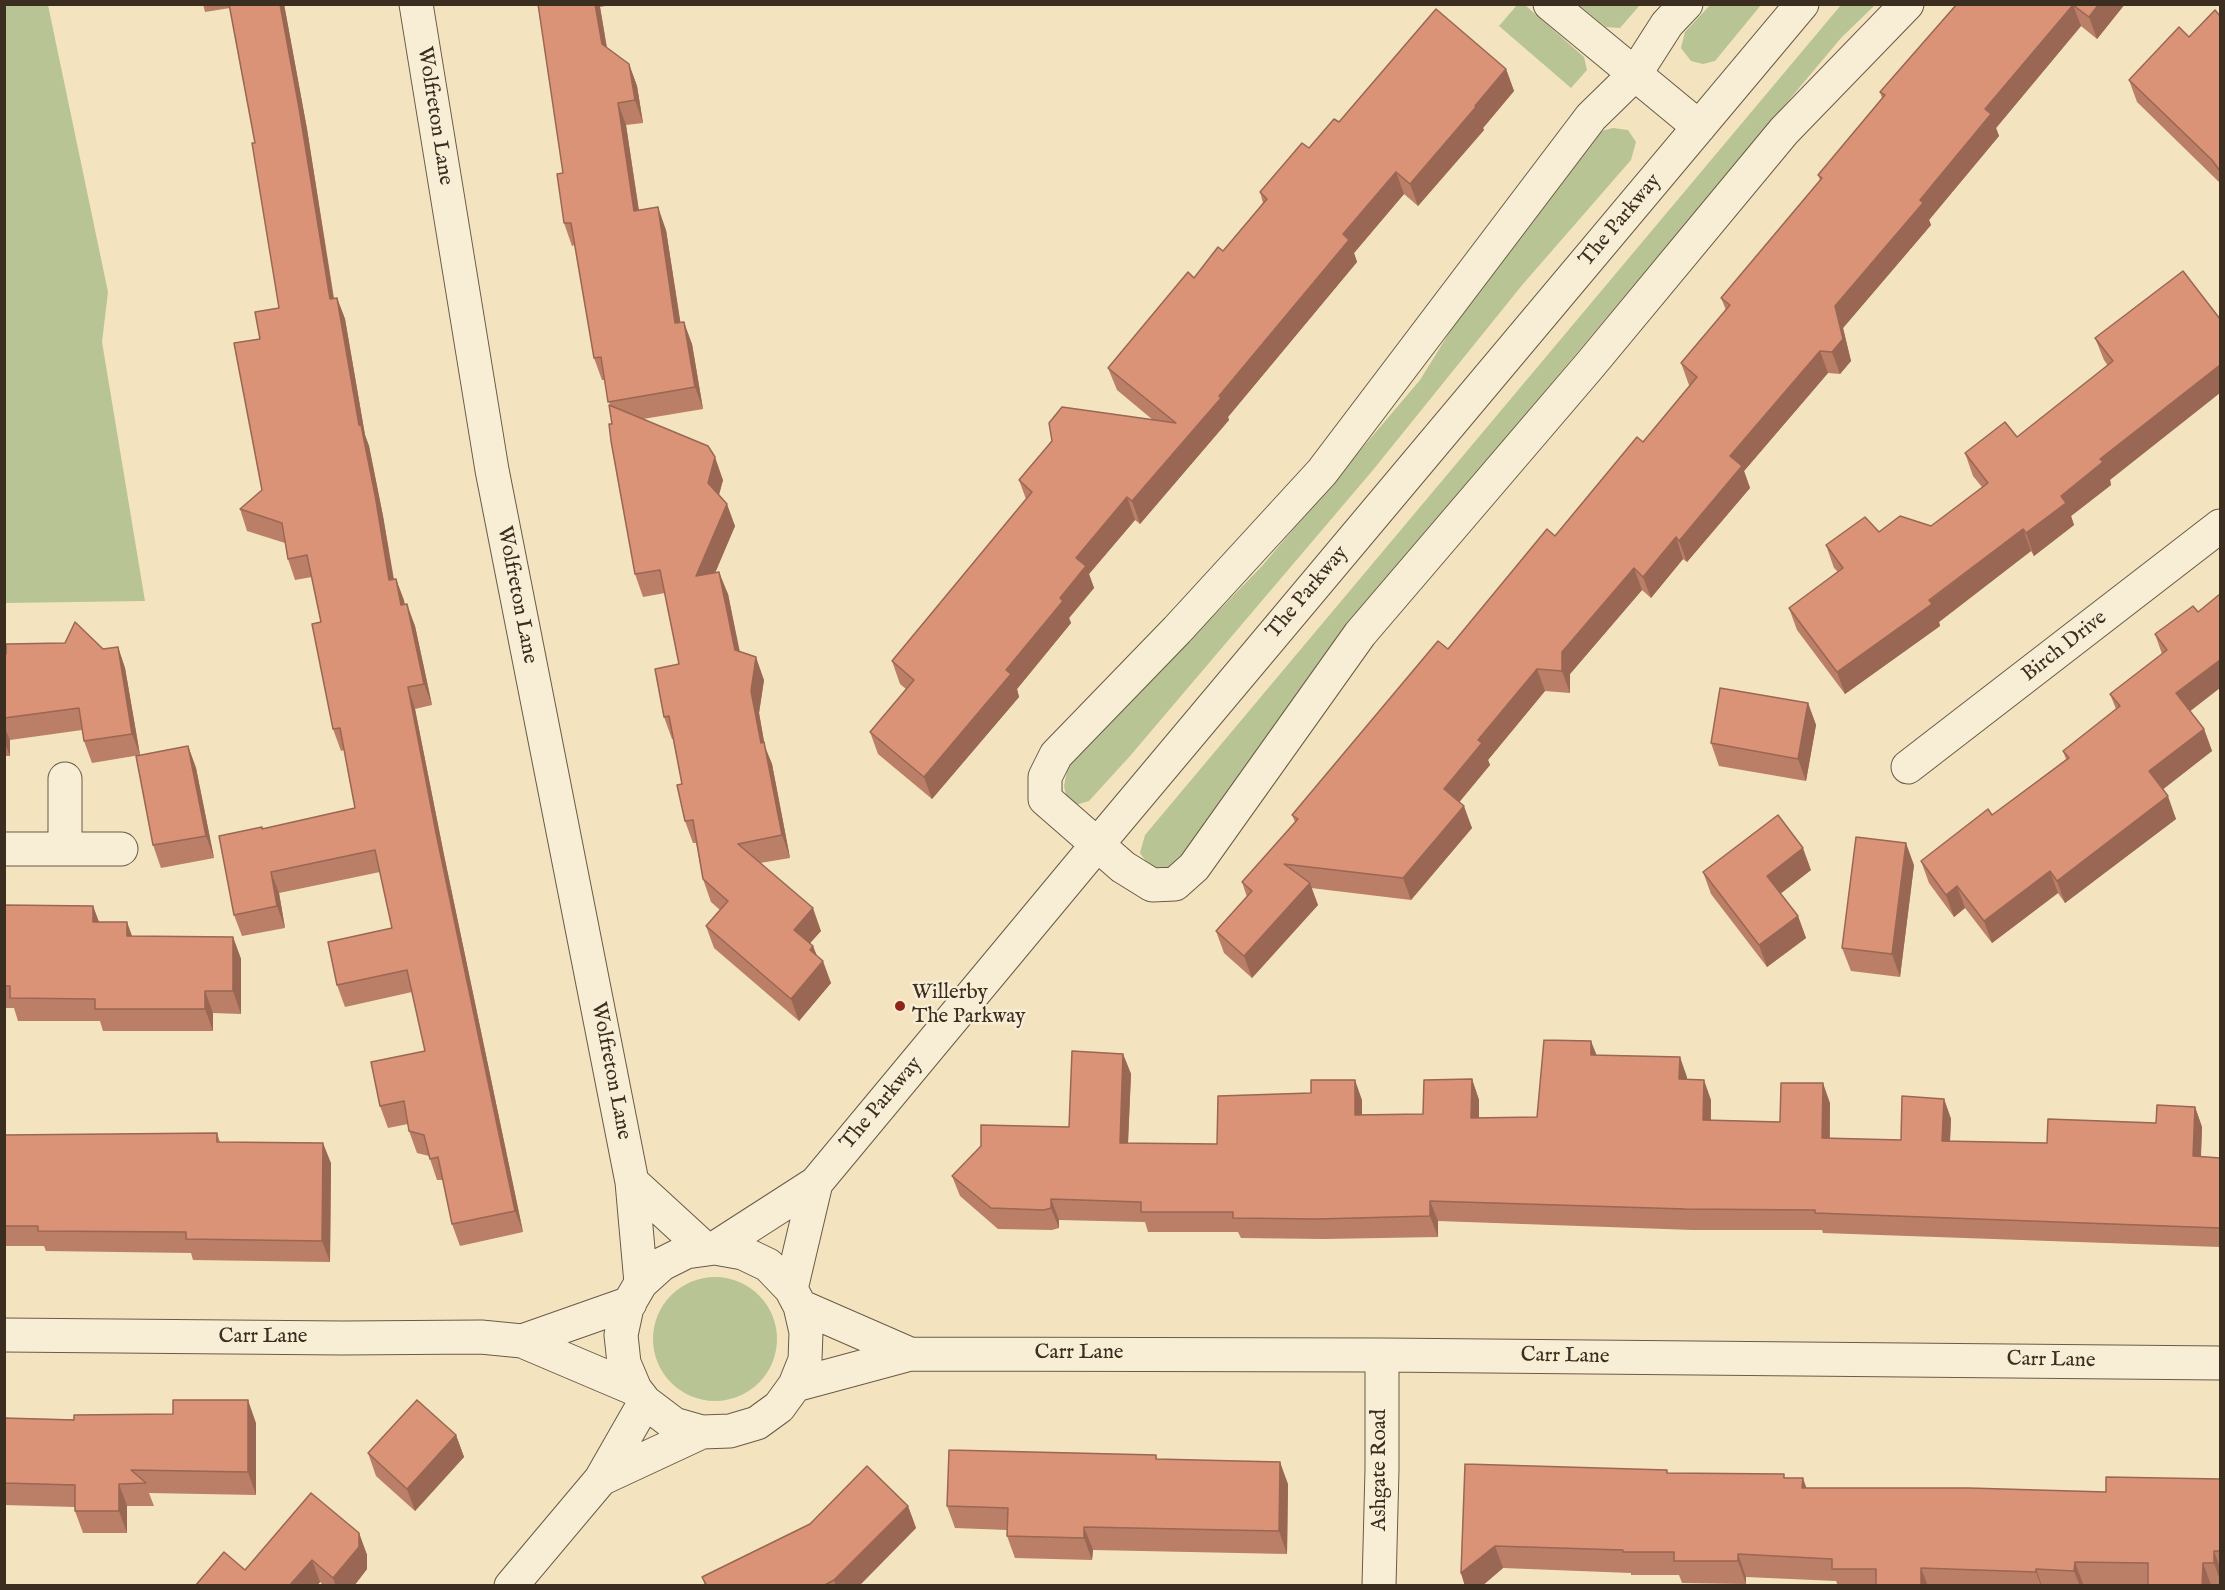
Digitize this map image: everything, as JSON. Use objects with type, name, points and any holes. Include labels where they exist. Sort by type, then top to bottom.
[{"type":"street","name":"Wolfreton Lane","points":[[417,4],[492,470],[632,1182],[636,1293]]},
{"type":"street","points":[[1550,4],[1700,127]]},
{"type":"street","points":[[1686,4],[1667,24],[1635,74],[1591,117],[1322,472],[1177,630],[1056,755],[1045,777],[1045,799],[1096,846],[1123,867],[1152,885],[1174,884],[1194,867],[1360,634],[1590,365],[1784,131],[1907,4]]},
{"type":"street","name":"The Parkway","points":[[710,1248],[816,1183],[1802,4]]},
{"type":"street","name":"Birch Drive","points":[[1908,767],[2220,526]]},
{"type":"street","points":[[65,779],[65,847]]},
{"type":"street","points":[[4,849],[65,847],[121,849]]},
{"type":"street","points":[[632,1182],[710,1248]]},
{"type":"street","name":"The Parkway","points":[[796,1298],[816,1183]]},
{"type":"street","name":"Carr Lane","points":[[522,1341],[636,1293],[662,1264],[686,1252],[710,1248],[743,1253],[768,1265],[796,1298],[910,1354]]},
{"type":"street","points":[[511,1586],[601,1479],[640,1396],[624,1364],[621,1335],[624,1318],[636,1293]]},
{"type":"street","name":"Carr Lane","points":[[4,1335],[481,1337],[522,1341],[640,1396],[674,1424],[702,1432],[730,1431],[757,1423],[779,1407],[795,1385],[805,1360],[806,1342],[806,1332],[796,1298]]},
{"type":"street","name":"Carr Lane","points":[[795,1385],[910,1354],[1382,1355],[2220,1363]]},
{"type":"street","name":"Ashgate Road","points":[[1379,1586],[1383,1469],[1382,1355]]},
{"type":"street","points":[[601,1479],[702,1432]]},
{"type":"green space","points":[[5,4],[48,5],[108,292],[102,342],[145,601],[5,603]]},
{"type":"green space","points":[[1711,4],[1761,5],[1715,61],[1703,64],[1691,61],[1681,48],[1685,32]]},
{"type":"green space","points":[[1517,5],[1525,5],[1584,57],[1587,70],[1571,88],[1499,26]]},
{"type":"green space","points":[[1579,5],[1640,5],[1620,28],[1606,27]]},
{"type":"green space","points":[[1841,5],[1875,5],[1841,38],[1446,509],[1180,860],[1165,870],[1150,867],[1140,853],[1145,835]]},
{"type":"green space","points":[[1613,128],[1628,130],[1636,142],[1631,160],[1523,284],[1373,470],[1130,756],[1089,801],[1076,805],[1067,800],[1064,786],[1068,766],[1262,566],[1420,380],[1451,330],[1601,131]]},
{"type":"green space","points":[[715,1277],[739,1282],[759,1295],[772,1315],[777,1339],[772,1363],[759,1383],[739,1396],[715,1401],[691,1396],[671,1383],[658,1363],[653,1339],[658,1315],[671,1295],[691,1282]]},
{"type":"building","points":[[229,4],[280,4],[330,299],[337,298],[389,580],[396,579],[401,605],[407,604],[424,684],[408,687],[515,1211],[452,1224],[438,1157],[430,1159],[424,1135],[409,1131],[404,1101],[380,1106],[371,1062],[425,1051],[407,970],[337,985],[328,942],[392,928],[375,850],[271,872],[277,906],[234,915],[219,836],[262,827],[262,829],[355,808],[340,728],[333,729],[312,624],[321,622],[307,555],[288,559],[282,523],[240,509],[262,490],[234,343],[260,339],[255,312],[279,308],[252,143],[255,143]]},
{"type":"building","points":[[538,4],[595,4],[602,44],[629,64],[635,100],[618,103],[634,211],[658,207],[675,323],[684,322],[695,387],[608,402],[601,357],[594,358],[571,223],[564,223],[557,174],[563,173]]},
{"type":"building","points":[[1957,4],[2099,4],[2089,17],[2073,5],[1985,109],[1991,114],[1920,200],[1923,203],[1835,306],[1843,339],[1832,352],[1820,351],[1730,456],[1742,466],[1679,541],[1676,537],[1643,577],[1634,568],[1562,652],[1562,671],[1537,669],[1478,740],[1482,743],[1444,789],[1464,806],[1403,878],[1284,864],[1310,883],[1244,956],[1216,931],[1252,891],[1242,882],[1298,819],[1292,815],[1438,641],[1448,649],[1547,529],[1555,536],[1637,437],[1643,442],[1697,377],[1681,363],[1730,305],[1721,298],[1822,178],[1818,175],[1885,95],[1880,92]]},
{"type":"building","points":[[1436,9],[1506,69],[1410,184],[1396,172],[1343,234],[1349,240],[1219,396],[1221,398],[1132,501],[1127,497],[1076,558],[1086,566],[1060,598],[1063,601],[1006,670],[1011,674],[924,777],[870,732],[914,680],[892,661],[1032,492],[1019,480],[1052,441],[1049,423],[1062,407],[1176,423],[1108,368],[1188,272],[1194,278],[1218,247],[1223,251],[1267,199],[1260,192],[1302,143],[1309,148],[1334,119],[1339,122]]},
{"type":"building","points":[[2215,10],[2220,16],[2220,171],[2212,160],[2129,80],[2179,27],[2189,37]]},
{"type":"building","points":[[2183,271],[2220,319],[2220,365],[2100,459],[2103,462],[2061,496],[2066,503],[2026,533],[2023,529],[1929,600],[1932,604],[1837,672],[1789,608],[1843,568],[1826,545],[1865,517],[1879,532],[1900,516],[1931,526],[1988,483],[1965,453],[2005,422],[2017,437],[2113,361],[2095,338]]},
{"type":"building","points":[[609,405],[708,446],[715,457],[708,483],[727,504],[696,576],[719,572],[735,650],[756,657],[751,691],[761,743],[764,742],[782,835],[738,844],[813,908],[794,930],[813,946],[810,950],[823,961],[791,999],[706,926],[728,901],[703,879],[693,820],[685,821],[677,785],[682,784],[669,716],[664,717],[655,669],[679,664],[660,570],[635,574],[611,441],[609,424],[612,424]]},
{"type":"building","points":[[2220,594],[2220,660],[2176,693],[2204,729],[2149,771],[2168,796],[2057,881],[2050,871],[1984,921],[1957,886],[1946,895],[1921,861],[1988,809],[1992,815],[2069,758],[2063,751],[2120,706],[2110,694],[2167,650],[2155,634],[2193,606],[2198,612]]},
{"type":"building","points":[[75,622],[103,649],[118,647],[132,734],[84,741],[79,708],[4,718],[6,644],[65,643]]},
{"type":"building","points":[[1720,688],[1808,703],[1798,759],[1711,743]]},
{"type":"building","points":[[188,746],[206,836],[153,845],[136,756]]},
{"type":"building","points":[[1778,815],[1803,848],[1767,876],[1798,916],[1759,945],[1703,872]]},
{"type":"building","points":[[1856,837],[1906,843],[1892,954],[1842,948]]},
{"type":"building","points":[[4,905],[93,906],[93,922],[127,922],[127,936],[233,937],[233,991],[205,991],[205,1009],[95,1009],[95,999],[10,998],[10,986],[4,986]]},
{"type":"building","points":[[1544,1040],[1591,1041],[1591,1055],[1680,1057],[1679,1079],[1704,1080],[1703,1120],[1780,1122],[1781,1083],[1823,1083],[1822,1138],[1901,1140],[1902,1096],[1944,1099],[1942,1141],[2047,1143],[2048,1119],[2156,1123],[2157,1105],[2195,1107],[2193,1156],[2220,1158],[2220,1228],[1815,1213],[1815,1210],[1685,1209],[1430,1201],[1430,1216],[1317,1219],[1233,1218],[1233,1212],[1141,1212],[1141,1202],[1051,1199],[1051,1208],[1044,1210],[991,1208],[952,1176],[981,1146],[981,1125],[1069,1127],[1072,1051],[1123,1054],[1120,1143],[1217,1144],[1218,1096],[1311,1093],[1311,1080],[1355,1080],[1355,1115],[1423,1114],[1424,1080],[1472,1079],[1471,1118],[1537,1117]]},
{"type":"building","points":[[217,1133],[217,1142],[323,1143],[322,1241],[186,1239],[186,1232],[38,1231],[38,1226],[4,1226],[4,1135]]},
{"type":"building","points":[[173,1400],[248,1400],[248,1472],[131,1470],[146,1483],[119,1484],[119,1511],[75,1511],[75,1485],[4,1483],[4,1418],[74,1420],[74,1415],[173,1414]]},
{"type":"building","points":[[417,1400],[456,1435],[407,1489],[368,1453]]},
{"type":"building","points":[[949,1450],[1156,1455],[1156,1459],[1280,1462],[1279,1531],[1084,1527],[1084,1538],[1007,1536],[1008,1508],[947,1506]]},
{"type":"building","points":[[1465,1464],[1667,1470],[1667,1473],[1784,1474],[1784,1478],[1803,1478],[1802,1488],[1969,1488],[2106,1492],[2106,1477],[2220,1479],[2220,1551],[2214,1551],[2214,1563],[2203,1563],[2202,1586],[2148,1585],[2148,1563],[2075,1562],[2074,1571],[2036,1569],[2036,1572],[1921,1568],[1921,1586],[1876,1586],[1876,1569],[1832,1569],[1832,1559],[1738,1554],[1738,1561],[1674,1561],[1674,1552],[1495,1546],[1461,1573]]},
{"type":"building","points":[[867,1466],[908,1506],[834,1580],[823,1586],[707,1586],[702,1577],[810,1524]]},
{"type":"building","points":[[311,1493],[359,1533],[359,1547],[333,1578],[312,1560],[289,1586],[195,1586],[224,1552],[245,1570]]},
{"type":"place","name":"Willerby The Parkway","points":[[900,1006]]}]
